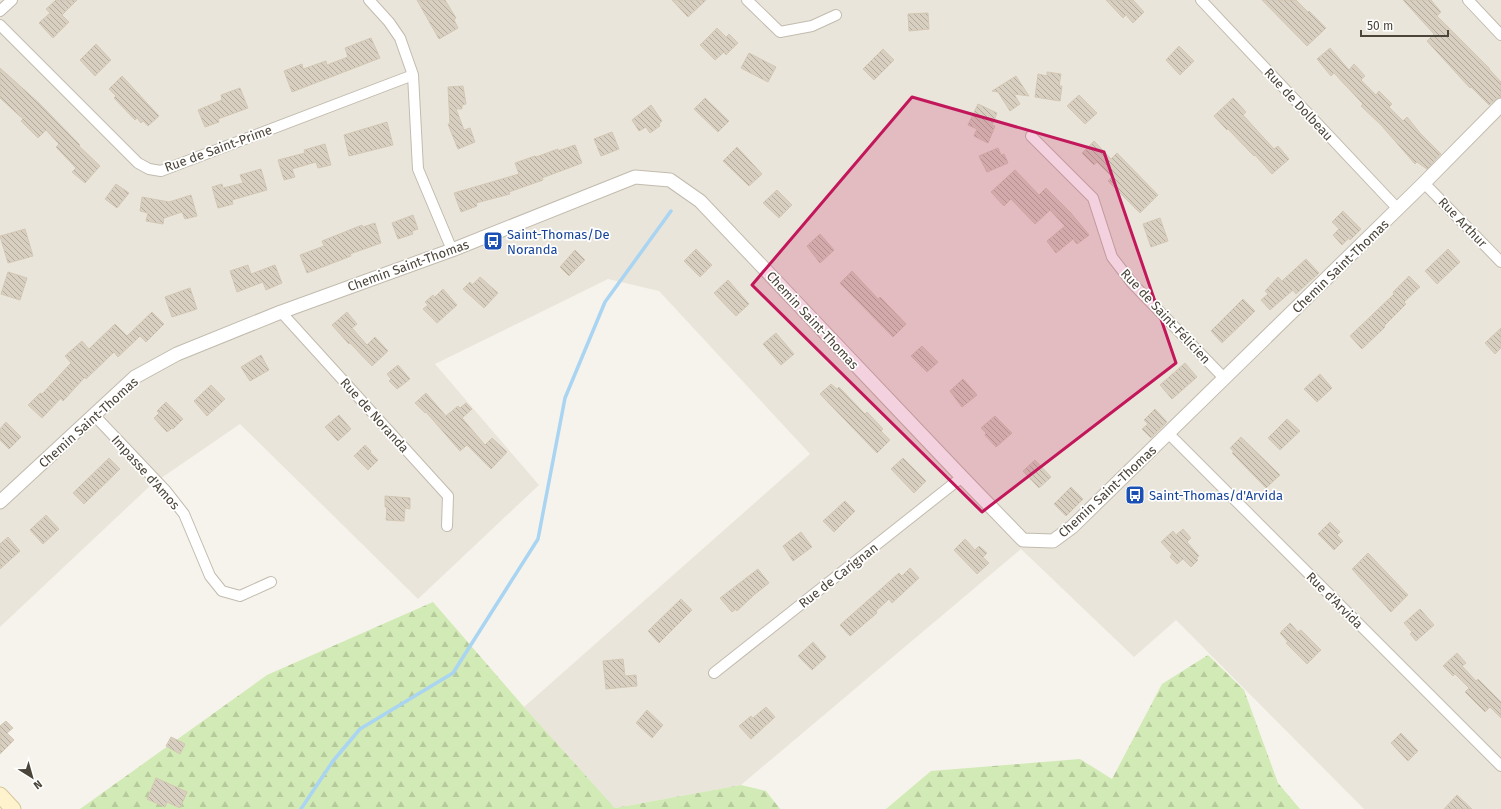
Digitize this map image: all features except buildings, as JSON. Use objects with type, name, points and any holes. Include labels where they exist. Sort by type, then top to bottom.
[{"type":"main road","points":[[0,795],[14,809]]},
{"type":"street","points":[[0,11],[12,0]]},
{"type":"street","points":[[369,0],[389,22],[400,38],[413,75],[418,169],[452,250]]},
{"type":"street","points":[[747,0],[780,32],[812,26],[836,15]]},
{"type":"street","name":"Rue de Dolbeau","points":[[1201,0],[1398,209]]},
{"type":"street","points":[[1468,0],[1501,35]]},
{"type":"street","name":"Rue de Saint-Prime","points":[[0,25],[138,163],[149,169],[161,171],[413,75]]},
{"type":"street","name":"Chemin Saint-Thomas","points":[[0,502],[135,377],[177,354],[281,312],[452,250],[635,176],[670,180],[700,200],[1023,540],[1053,541],[1072,527],[1398,209],[1501,105]]},
{"type":"street","name":"Rue de Saint-Félicien","points":[[1031,136],[1093,198],[1112,257],[1132,283],[1224,378]]},
{"type":"street","name":"Rue Arthur","points":[[1424,183],[1501,262]]},
{"type":"street","name":"Rue de Noranda","points":[[281,312],[448,496],[447,526]]},
{"type":"street","name":"Impasse d'Amos","points":[[94,415],[166,491],[184,514],[210,576],[222,592],[240,596],[271,582]]},
{"type":"street","name":"Rue d'Arvida","points":[[1168,433],[1501,766]]},
{"type":"street","name":"Rue de Carignan","points":[[714,673],[962,477]]},
{"type":"highlighted area","points":[[912,97],[1104,152],[1176,363],[982,512],[752,285]]},
{"type":"shaded area","points":[[0,0],[1501,0],[1501,809],[1364,809],[1176,620],[1134,657],[1021,549],[741,785],[615,808],[524,707],[810,454],[659,291],[608,279],[435,364],[539,485],[418,599],[240,424],[151,485],[0,627]]},
{"type":"green space","points":[[433,602],[524,707],[615,808],[741,785],[766,791],[780,809],[80,809],[267,675]]},
{"type":"green space","points":[[1208,655],[1244,690],[1278,783],[1300,809],[886,809],[931,771],[1080,759],[1112,779],[1162,684]]},
{"type":"waterway","points":[[301,809],[333,761],[360,729],[453,673],[538,539],[565,398],[605,302],[671,211]]},
{"type":"place","name":"Saint-Thomas/De Noranda","points":[[493,241]]},
{"type":"place","name":"Saint-Thomas/d'Arvida","points":[[1135,495]]}]
